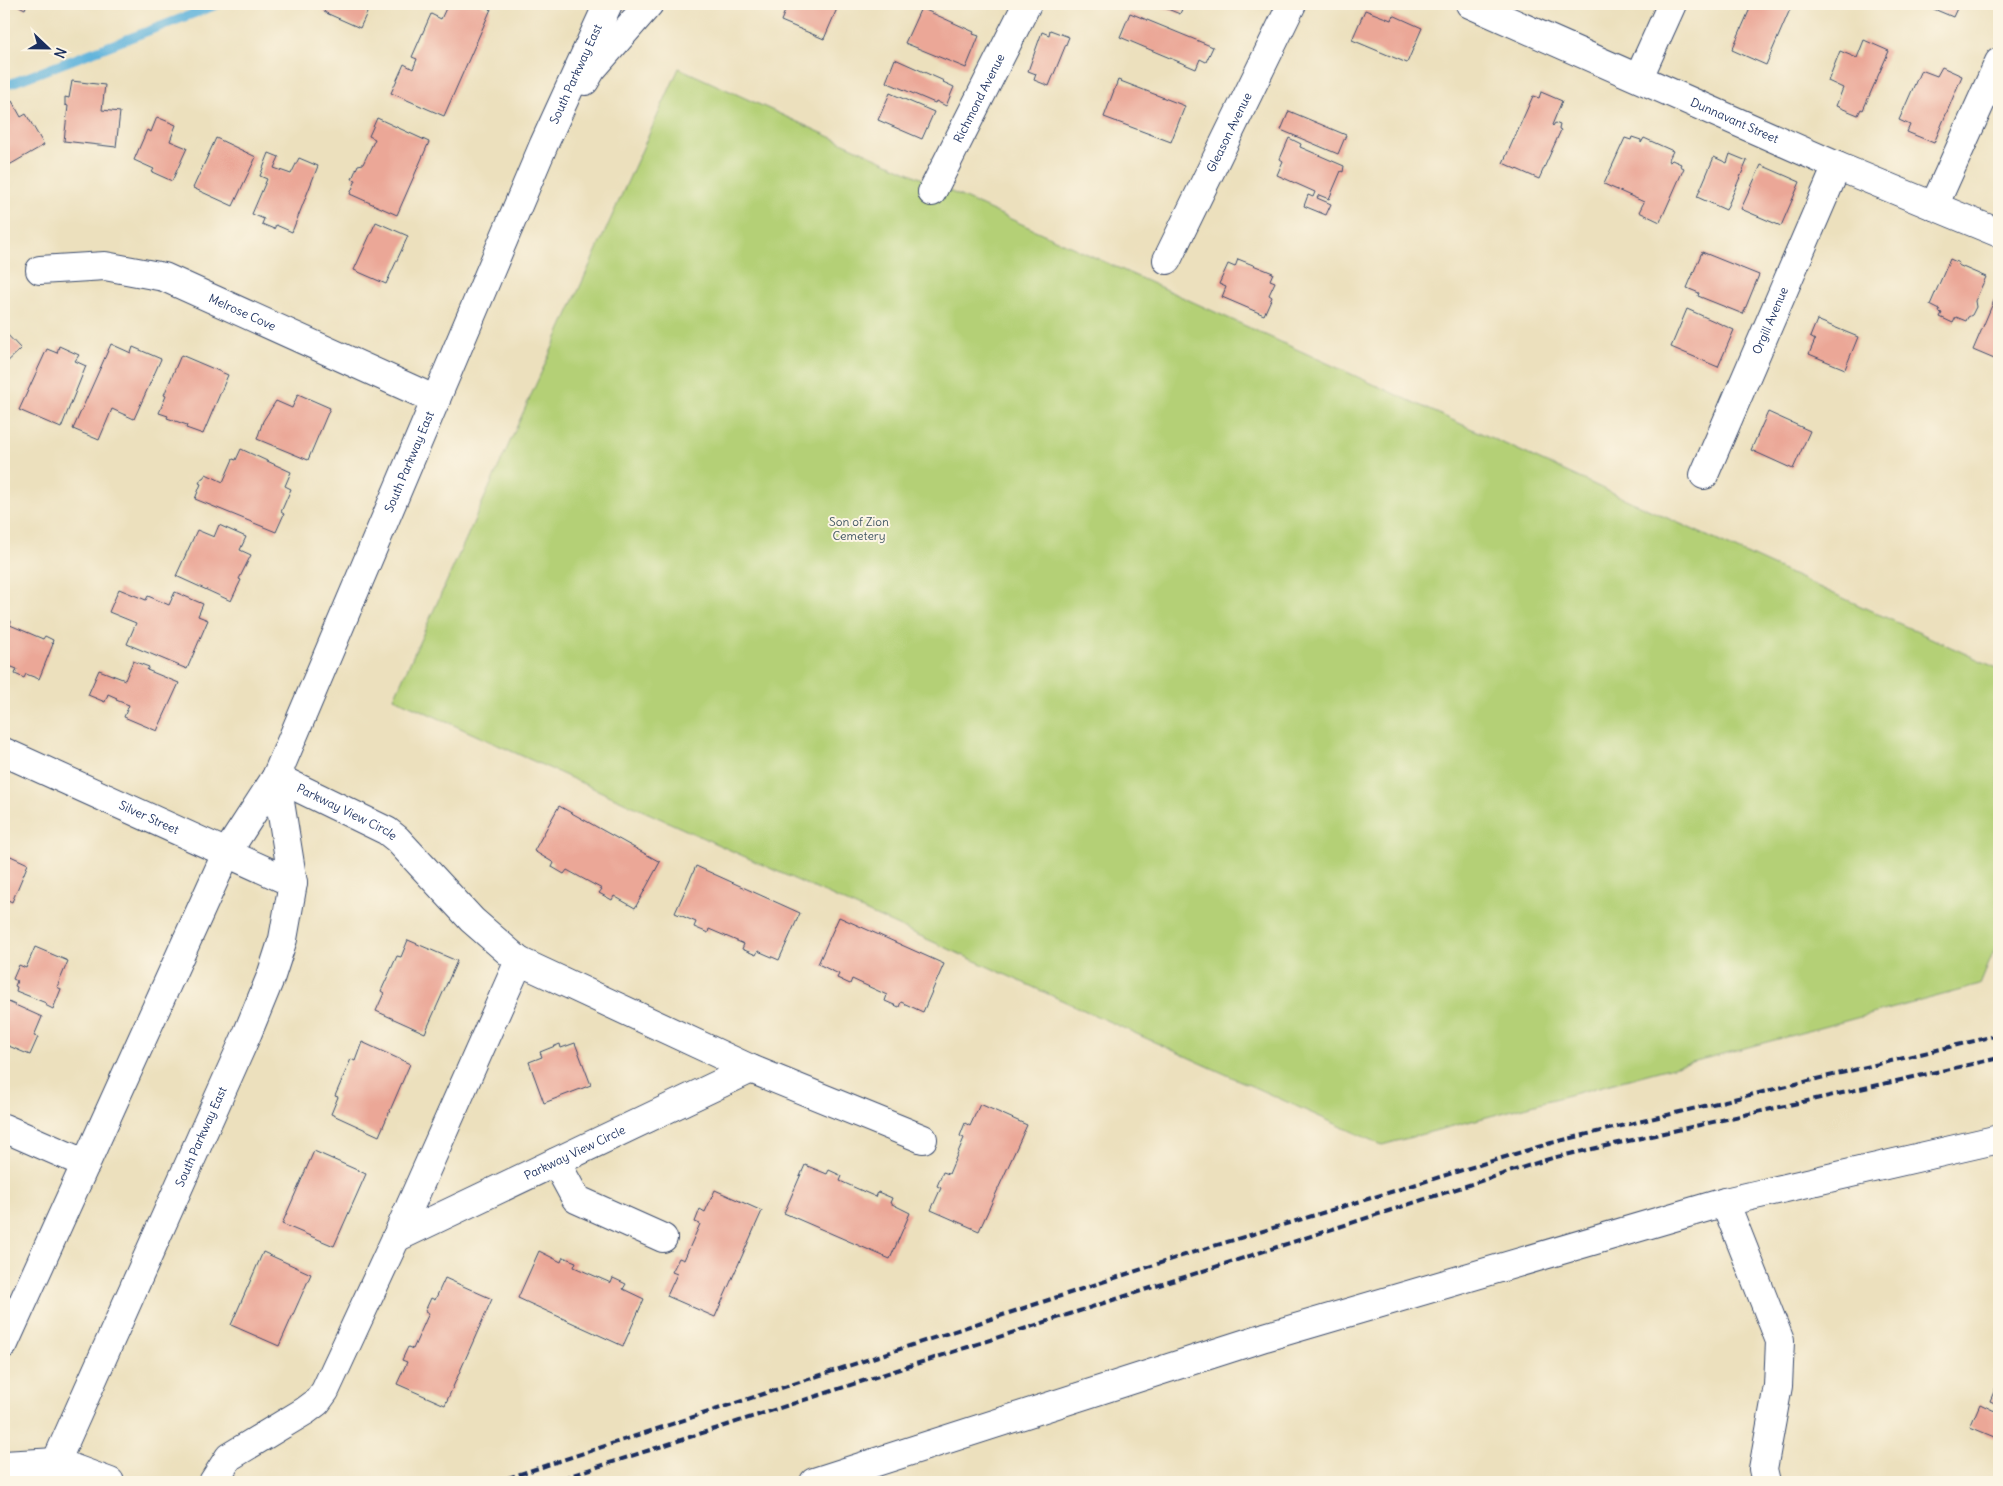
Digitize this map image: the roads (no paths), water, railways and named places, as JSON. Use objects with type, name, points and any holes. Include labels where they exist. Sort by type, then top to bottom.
[{"type":"street","name":"South Parkway East","points":[[4,1344],[226,854],[276,777],[544,144],[608,4]]},
{"type":"street","name":"South Parkway East","points":[[544,144],[592,69],[646,4]]},
{"type":"street","name":"Richmond Avenue","points":[[932,192],[1027,4]]},
{"type":"street","name":"Gleason Avenue","points":[[1167,260],[1292,4]]},
{"type":"street","name":"Dunnavant Street","points":[[1470,4],[1837,166],[1999,233]]},
{"type":"street","points":[[1639,77],[1672,4]]},
{"type":"street","points":[[1934,206],[1999,62]]},
{"type":"street","name":"Orgill Avenue","points":[[1704,475],[1837,166]]},
{"type":"street","name":"Melrose Cove","points":[[40,270],[105,266],[164,277],[436,400]]},
{"type":"street","name":"Silver Street","points":[[4,752],[293,884]]},
{"type":"street","name":"South Parkway East","points":[[51,1472],[248,1032],[271,976],[283,939],[293,884],[276,777]]},
{"type":"street","name":"Parkway View Circle","points":[[276,777],[386,830],[397,839],[472,920],[519,960],[751,1069],[923,1139]]},
{"type":"street","points":[[213,1482],[228,1457],[317,1402],[335,1374],[519,960]]},
{"type":"street","name":"Parkway View Circle","points":[[396,1238],[751,1069]]},
{"type":"street","points":[[4,1128],[86,1164]]},
{"type":"street","points":[[814,1482],[1265,1337],[1726,1202],[1999,1139]]},
{"type":"street","points":[[556,1162],[576,1198],[663,1238]]},
{"type":"street","points":[[1726,1202],[1780,1341],[1778,1386],[1763,1469],[1766,1482]]},
{"type":"street","points":[[4,1466],[110,1482]]},
{"type":"waterway","points":[[4,86],[219,4]]},
{"type":"railway","points":[[496,1482],[1191,1253],[1551,1143],[1999,1035]]},
{"type":"railway","points":[[551,1482],[1552,1158],[1999,1058]]},
{"type":"park label","name":"Son of Zion Cemetery","points":[[859,529]]}]
